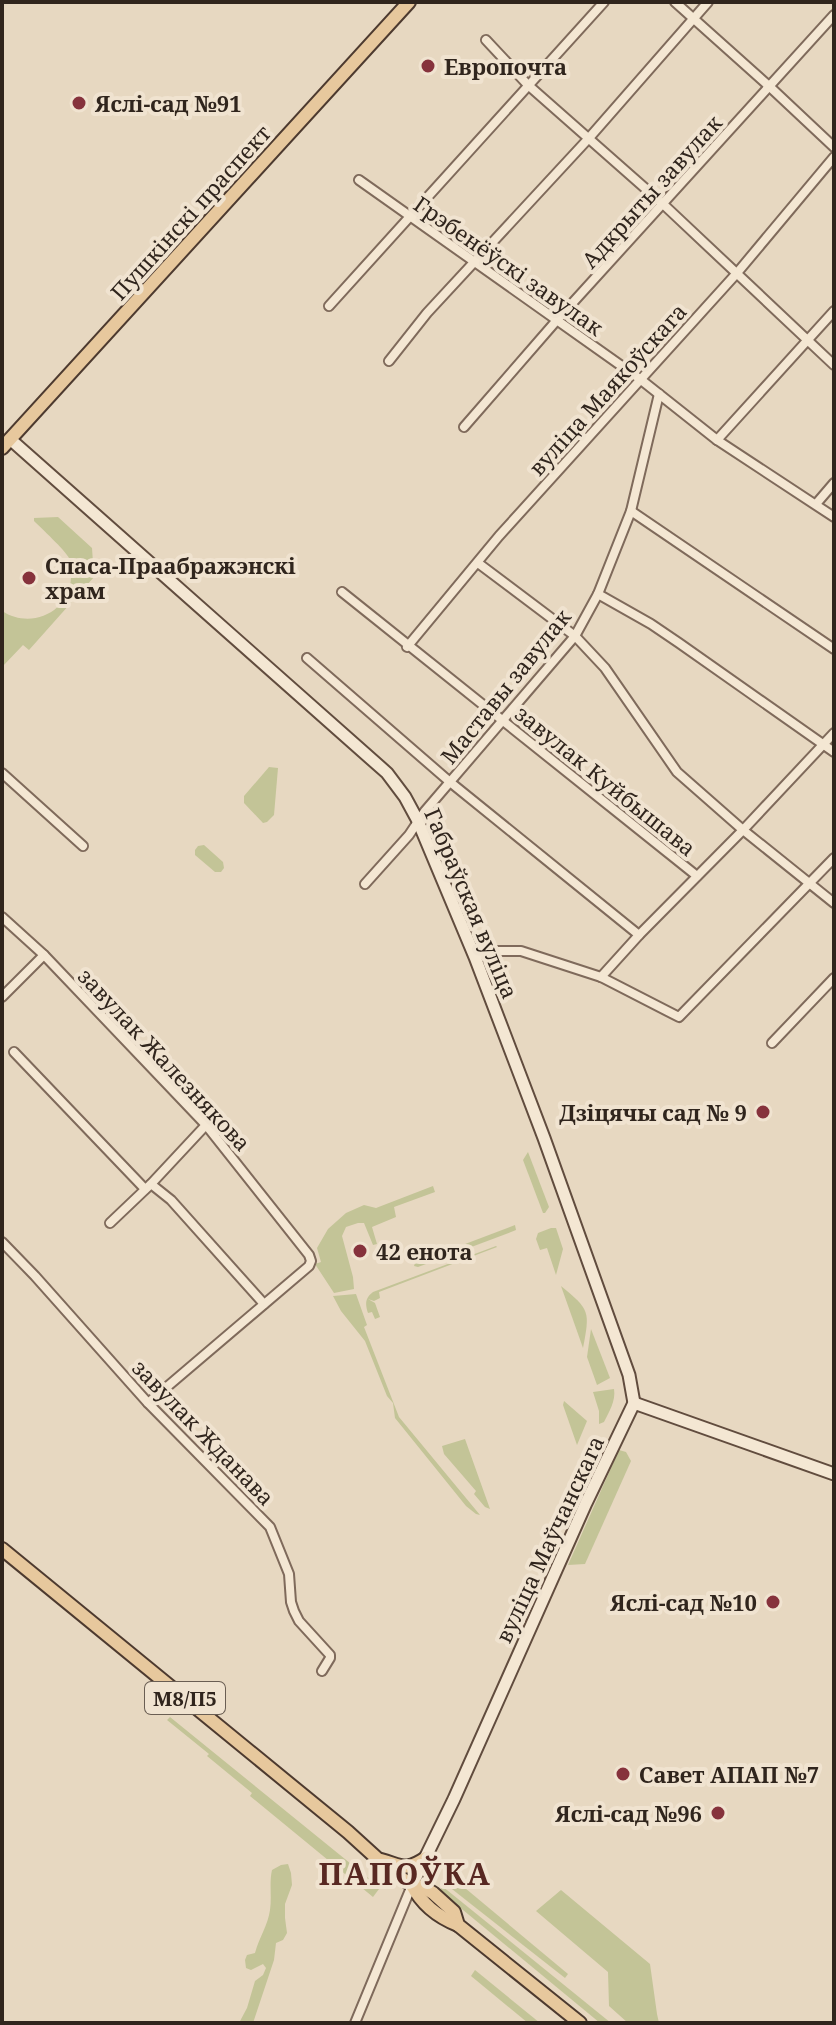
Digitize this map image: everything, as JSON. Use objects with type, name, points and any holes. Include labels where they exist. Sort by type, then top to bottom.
[{"type":"main road","name":"Пушкінскі праспект","points":[[5,439],[409,2]]},
{"type":"main road","name":"Габраўская вуліца","points":[[5,439],[387,773],[405,797],[475,957],[544,1138],[629,1375],[634,1403]]},
{"type":"main road","points":[[634,1403],[834,1474]]},
{"type":"main road","name":"вуліца Маўчанскага","points":[[412,1885],[634,1403]]},
{"type":"main road","name":"М8/П5","points":[[2,1549],[392,1872],[412,1885],[433,1893],[454,1912],[458,1925],[580,2023]]},
{"type":"main road","points":[[379,1860],[410,1867],[426,1858]]},
{"type":"street","points":[[329,306],[604,2]]},
{"type":"street","points":[[675,2],[834,147]]},
{"type":"street","points":[[389,361],[427,313],[589,138],[708,2]]},
{"type":"street","name":"Адкрыты завулак","points":[[464,427],[834,15]]},
{"type":"street","points":[[486,40],[528,85],[663,204],[834,365]]},
{"type":"street","name":"вуліца Маякоўскага","points":[[407,647],[499,536],[737,273],[834,157]]},
{"type":"street","name":"Грэбенёўскі завулак","points":[[359,180],[640,379],[717,440],[834,517]]},
{"type":"street","points":[[717,440],[834,311]]},
{"type":"street","name":"Маставы завулак","points":[[365,884],[575,636],[598,594],[631,511],[659,394]]},
{"type":"street","points":[[816,504],[834,483]]},
{"type":"street","points":[[631,511],[834,649]]},
{"type":"street","points":[[478,563],[575,636],[605,668],[677,772],[834,903]]},
{"type":"street","name":"завулак Куйбышава","points":[[342,592],[697,876]]},
{"type":"street","points":[[598,594],[651,624],[834,752]]},
{"type":"street","points":[[307,658],[450,782],[639,935]]},
{"type":"street","points":[[601,977],[834,733]]},
{"type":"street","points":[[2,773],[83,846]]},
{"type":"street","points":[[475,957],[496,951],[521,951],[601,977],[679,1017],[834,858]]},
{"type":"street","name":"завулак Жалезнякова","points":[[2,917],[44,955],[206,1125],[309,1255],[309,1266],[264,1304]]},
{"type":"street","points":[[2,997],[44,955]]},
{"type":"street","points":[[772,1043],[834,978]]},
{"type":"street","points":[[14,1052],[148,1186],[171,1200],[264,1304],[148,1403]]},
{"type":"street","points":[[110,1223],[206,1125]]},
{"type":"street","name":"завулак Жданава","points":[[2,1242],[148,1403],[270,1527],[289,1574],[294,1611],[299,1621],[330,1655],[322,1671]]},
{"type":"street","points":[[355,2023],[412,1885]]},
{"type":"green space","points":[[58,517],[92,548],[94,577],[29,650],[23,645],[2,667],[2,611],[25,619],[36,618],[56,608],[69,589],[69,558],[34,521],[34,518]]},
{"type":"green space","points":[[269,767],[278,768],[274,815],[263,823],[244,803],[244,796]]},
{"type":"green space","points":[[204,845],[223,862],[221,872],[215,872],[195,855],[198,846]]},
{"type":"green space","points":[[528,1152],[549,1207],[545,1213],[523,1160]]},
{"type":"green space","points":[[433,1186],[435,1192],[394,1207],[396,1217],[372,1227],[377,1244],[373,1245],[364,1223],[346,1227],[342,1236],[354,1289],[334,1293],[315,1264],[321,1262],[317,1248],[328,1229],[346,1213],[364,1205],[376,1208]]},
{"type":"green space","points":[[515,1225],[516,1230],[414,1266],[415,1263]]},
{"type":"green space","points":[[556,1228],[563,1249],[556,1275],[547,1248],[540,1250],[536,1239],[538,1233]]},
{"type":"green space","points":[[496,1246],[379,1292],[380,1298],[374,1301],[368,1299],[375,1303],[380,1317],[375,1319],[372,1312],[368,1313],[366,1301],[373,1292]]},
{"type":"green space","points":[[561,1286],[586,1312],[583,1348]]},
{"type":"green space","points":[[356,1294],[367,1325],[364,1327],[399,1417],[480,1515],[466,1506],[395,1418],[393,1403],[387,1396],[365,1341],[333,1296]]},
{"type":"green space","points":[[591,1329],[610,1378],[597,1385],[587,1357]]},
{"type":"green space","points":[[614,1389],[610,1410],[604,1422],[599,1424],[593,1392]]},
{"type":"green space","points":[[564,1401],[587,1421],[577,1445],[563,1405]]},
{"type":"green space","points":[[465,1439],[490,1509],[474,1494],[476,1491],[444,1454],[442,1446]]},
{"type":"green space","points":[[619,1450],[626,1452],[631,1461],[585,1564],[568,1565]]},
{"type":"green space","points":[[170,1717],[377,1885],[379,1889],[373,1897],[250,1796],[252,1793],[167,1720]]},
{"type":"green space","points":[[288,1864],[292,1885],[285,1904],[287,1933],[283,1940],[276,1943],[274,1960],[253,2023],[239,2023],[255,1981],[266,1968],[263,1964],[251,1970],[246,1968],[245,1960],[247,1955],[255,1953],[267,1921],[271,1905],[272,1870]]},
{"type":"green space","points":[[447,1873],[568,1974],[565,1978],[443,1882]]},
{"type":"green space","points":[[442,1886],[611,2023],[600,2023],[440,1891]]},
{"type":"green space","points":[[561,1890],[650,1964],[659,2023],[628,2023],[609,2006],[608,1972],[536,1911]]},
{"type":"green space","points":[[475,1970],[540,2023],[528,2023],[471,1976]]},
{"type":"place","name":"Европочта","points":[[428,66]]},
{"type":"place","name":"Яслі-сад №91","points":[[79,103]]},
{"type":"place","name":"Спаса-Праабражэнскі храм","points":[[29,578]]},
{"type":"place","name":"Дзіцячы сад № 9","points":[[763,1112]]},
{"type":"place","name":"42 енота","points":[[360,1251]]},
{"type":"place","name":"Яслі-сад №10","points":[[773,1602]]},
{"type":"place","name":"Савет АПАП №7","points":[[623,1774]]},
{"type":"place","name":"Яслі-сад №96","points":[[718,1813]]},
{"type":"district","name":"ПАПОЎКА","points":[[405,1873]]}]
